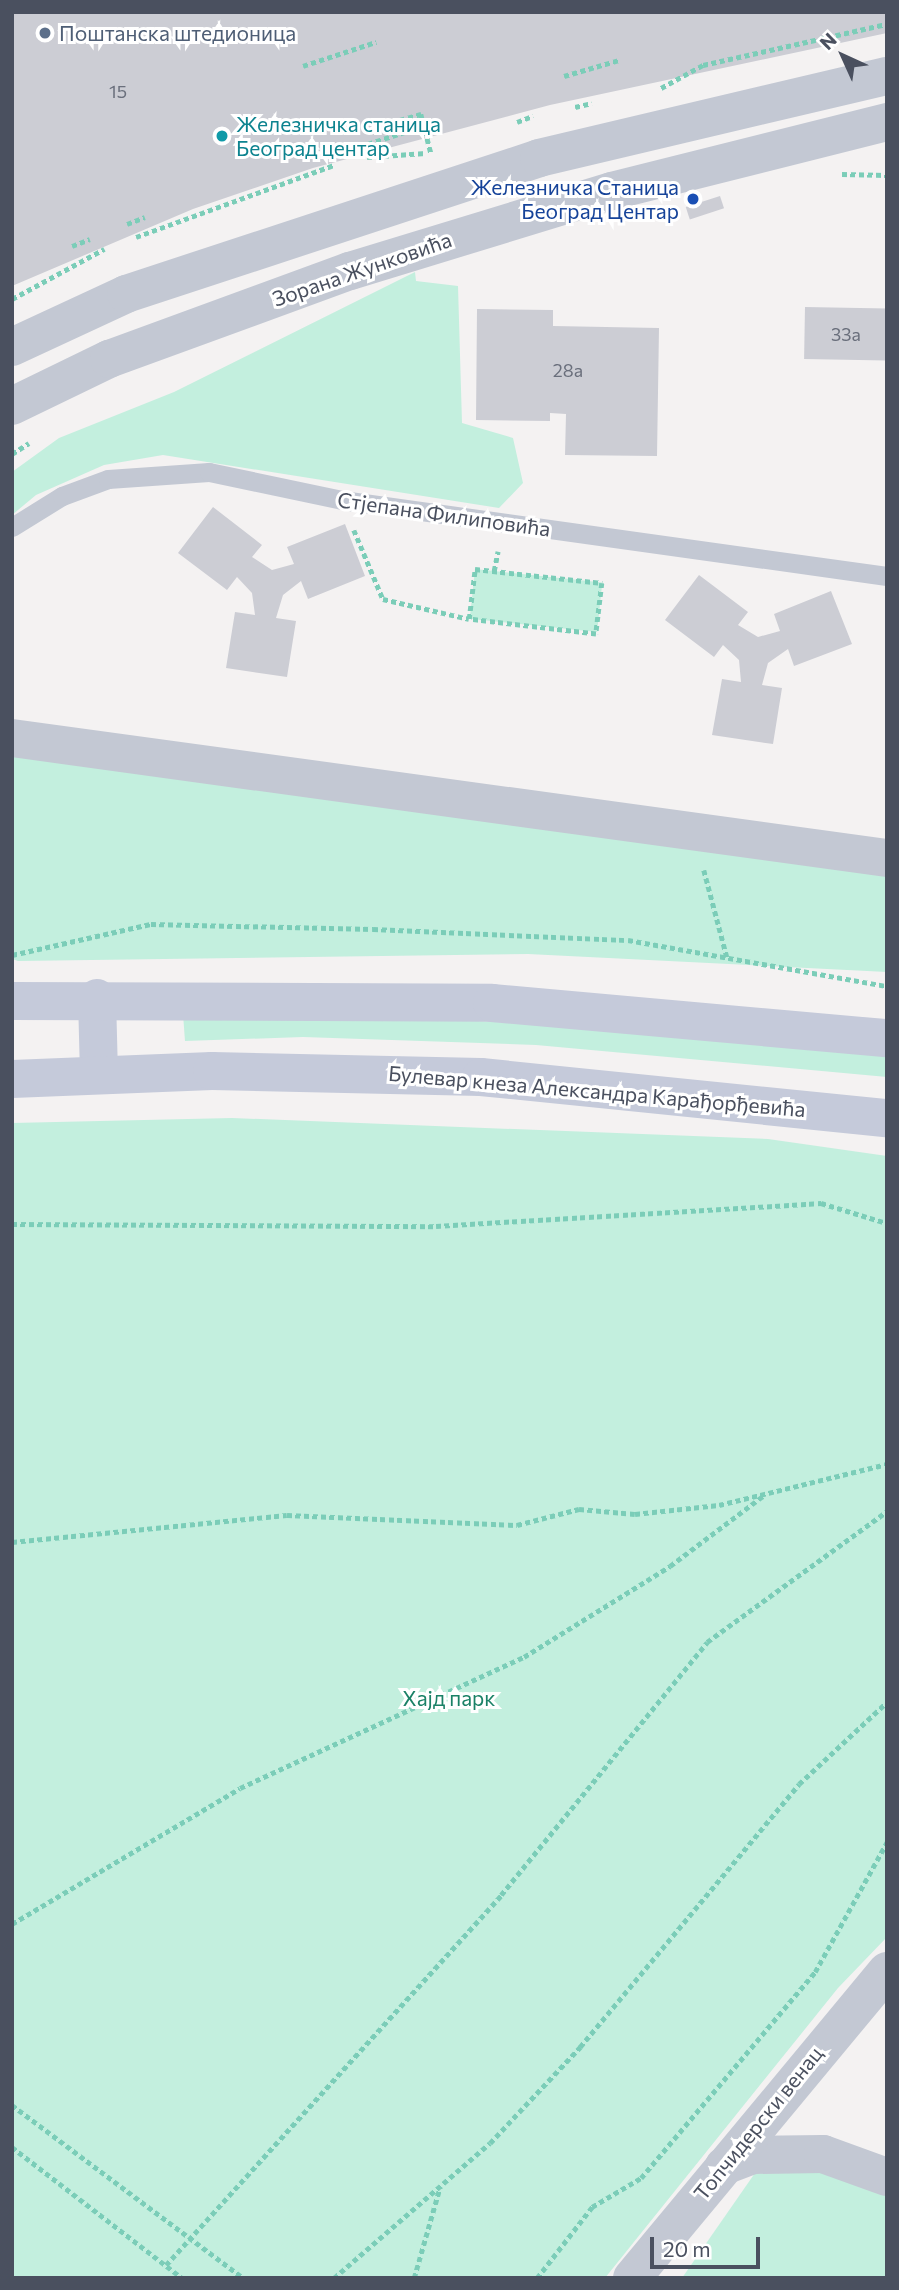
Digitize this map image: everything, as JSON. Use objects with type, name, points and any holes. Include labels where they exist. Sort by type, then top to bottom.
[{"type":"main road","points":[[97,999],[99,1074]]},
{"type":"main road","points":[[12,1001],[97,999],[492,1003],[887,1038]]},
{"type":"main road","name":"Булевар кнеза Александра Карађорђевића","points":[[12,1079],[99,1074],[343,1071],[481,1077],[887,1118]]},
{"type":"street","points":[[22,339],[125,294],[539,158],[887,76]]},
{"type":"street","name":"Зорана Жунковића","points":[[12,406],[109,359],[363,267],[624,188],[887,122]]},
{"type":"street","points":[[12,738],[887,858]]},
{"type":"street","name":"Топчидерски венац","points":[[632,2278],[724,2166],[884,1984]]},
{"type":"street","points":[[724,2166],[753,2155],[823,2154],[887,2176]]},
{"type":"lane","name":"Стјепана Филиповића","points":[[12,527],[85,486],[169,472],[261,480],[342,500],[887,576]]},
{"type":"path","points":[[656,91],[703,65],[887,24]]},
{"type":"path","points":[[303,66],[376,42]]},
{"type":"path","points":[[564,76],[619,60]]},
{"type":"path","points":[[575,107],[602,102]]},
{"type":"path","points":[[400,120],[421,114],[431,153]]},
{"type":"path","points":[[507,125],[533,116]]},
{"type":"path","points":[[368,144],[404,132]]},
{"type":"path","points":[[367,158],[431,153],[443,148]]},
{"type":"path","points":[[136,237],[334,165]]},
{"type":"path","points":[[127,224],[145,217]]},
{"type":"path","points":[[72,246],[90,240]]},
{"type":"path","points":[[12,299],[104,249]]},
{"type":"path","points":[[342,500],[383,599],[469,619],[596,634],[602,583],[475,569],[469,619]]},
{"type":"path","points":[[693,831],[727,957]]},
{"type":"path","points":[[12,955],[151,924],[628,940],[887,986]]},
{"type":"path","points":[[12,1224],[436,1226],[821,1203],[887,1223]]},
{"type":"path","points":[[12,1542],[287,1515],[517,1525],[579,1509],[635,1514],[719,1505],[887,1464]]},
{"type":"path","points":[[12,1924],[240,1788],[524,1657],[670,1566],[767,1493]]},
{"type":"path","points":[[166,2265],[500,1895],[707,1642],[887,1511]]},
{"type":"path","points":[[334,2278],[491,2143],[580,2047],[799,1784],[887,1702]]},
{"type":"path","points":[[537,2278],[592,2207],[641,2178],[815,1972],[887,1842]]},
{"type":"path","points":[[12,2105],[243,2278]]},
{"type":"path","points":[[12,2147],[182,2278]]},
{"type":"path","points":[[414,2278],[440,2186]]},
{"type":"green space","points":[[415,272],[416,281],[458,286],[462,423],[513,438],[523,483],[499,508],[163,455],[104,465],[36,495],[12,515],[12,472],[59,438],[174,392]]},
{"type":"green space","points":[[475,569],[602,582],[597,632],[470,619]]},
{"type":"green space","points":[[12,756],[887,875],[887,972],[528,954],[18,961],[12,959]]},
{"type":"green space","points":[[183,1014],[442,1019],[681,1032],[887,1052],[887,1077],[536,1045],[303,1037],[185,1041]]},
{"type":"green space","name":"Хајд парк","points":[[232,1118],[768,1139],[887,1156],[887,1937],[838,1988],[605,2278],[12,2278],[12,1123]]},
{"type":"green space","points":[[835,2170],[887,2195],[887,2278],[682,2278],[755,2173]]},
{"type":"building","name":"Железничка станица Београд центар","points":[[12,12],[887,12],[887,33],[550,105],[313,168],[193,209],[12,286]]},
{"type":"building","points":[[720,196],[724,208],[690,219],[686,207]]},
{"type":"building","points":[[805,307],[887,308],[886,360],[804,359]]},
{"type":"building","points":[[477,309],[553,310],[553,326],[659,328],[657,456],[565,455],[566,414],[550,413],[550,421],[476,420]]},
{"type":"building","points":[[213,507],[262,545],[252,557],[272,570],[294,564],[287,547],[345,524],[365,576],[308,599],[301,581],[283,595],[276,618],[296,621],[287,677],[226,668],[235,612],[255,615],[252,593],[237,577],[227,590],[178,553]]},
{"type":"building","points":[[699,575],[748,612],[738,625],[758,637],[780,631],[774,614],[831,591],[852,644],[794,666],[788,649],[768,663],[762,685],[782,688],[773,744],[712,735],[722,679],[741,682],[739,660],[723,645],[714,657],[665,620]]},
{"type":"place","name":"Поштанска штедионица","points":[[45,33]]},
{"type":"place","name":"Железничка станица Београд центар","points":[[222,136]]},
{"type":"place","name":"Железничка Станица Београд Центар","points":[[693,199]]}]
